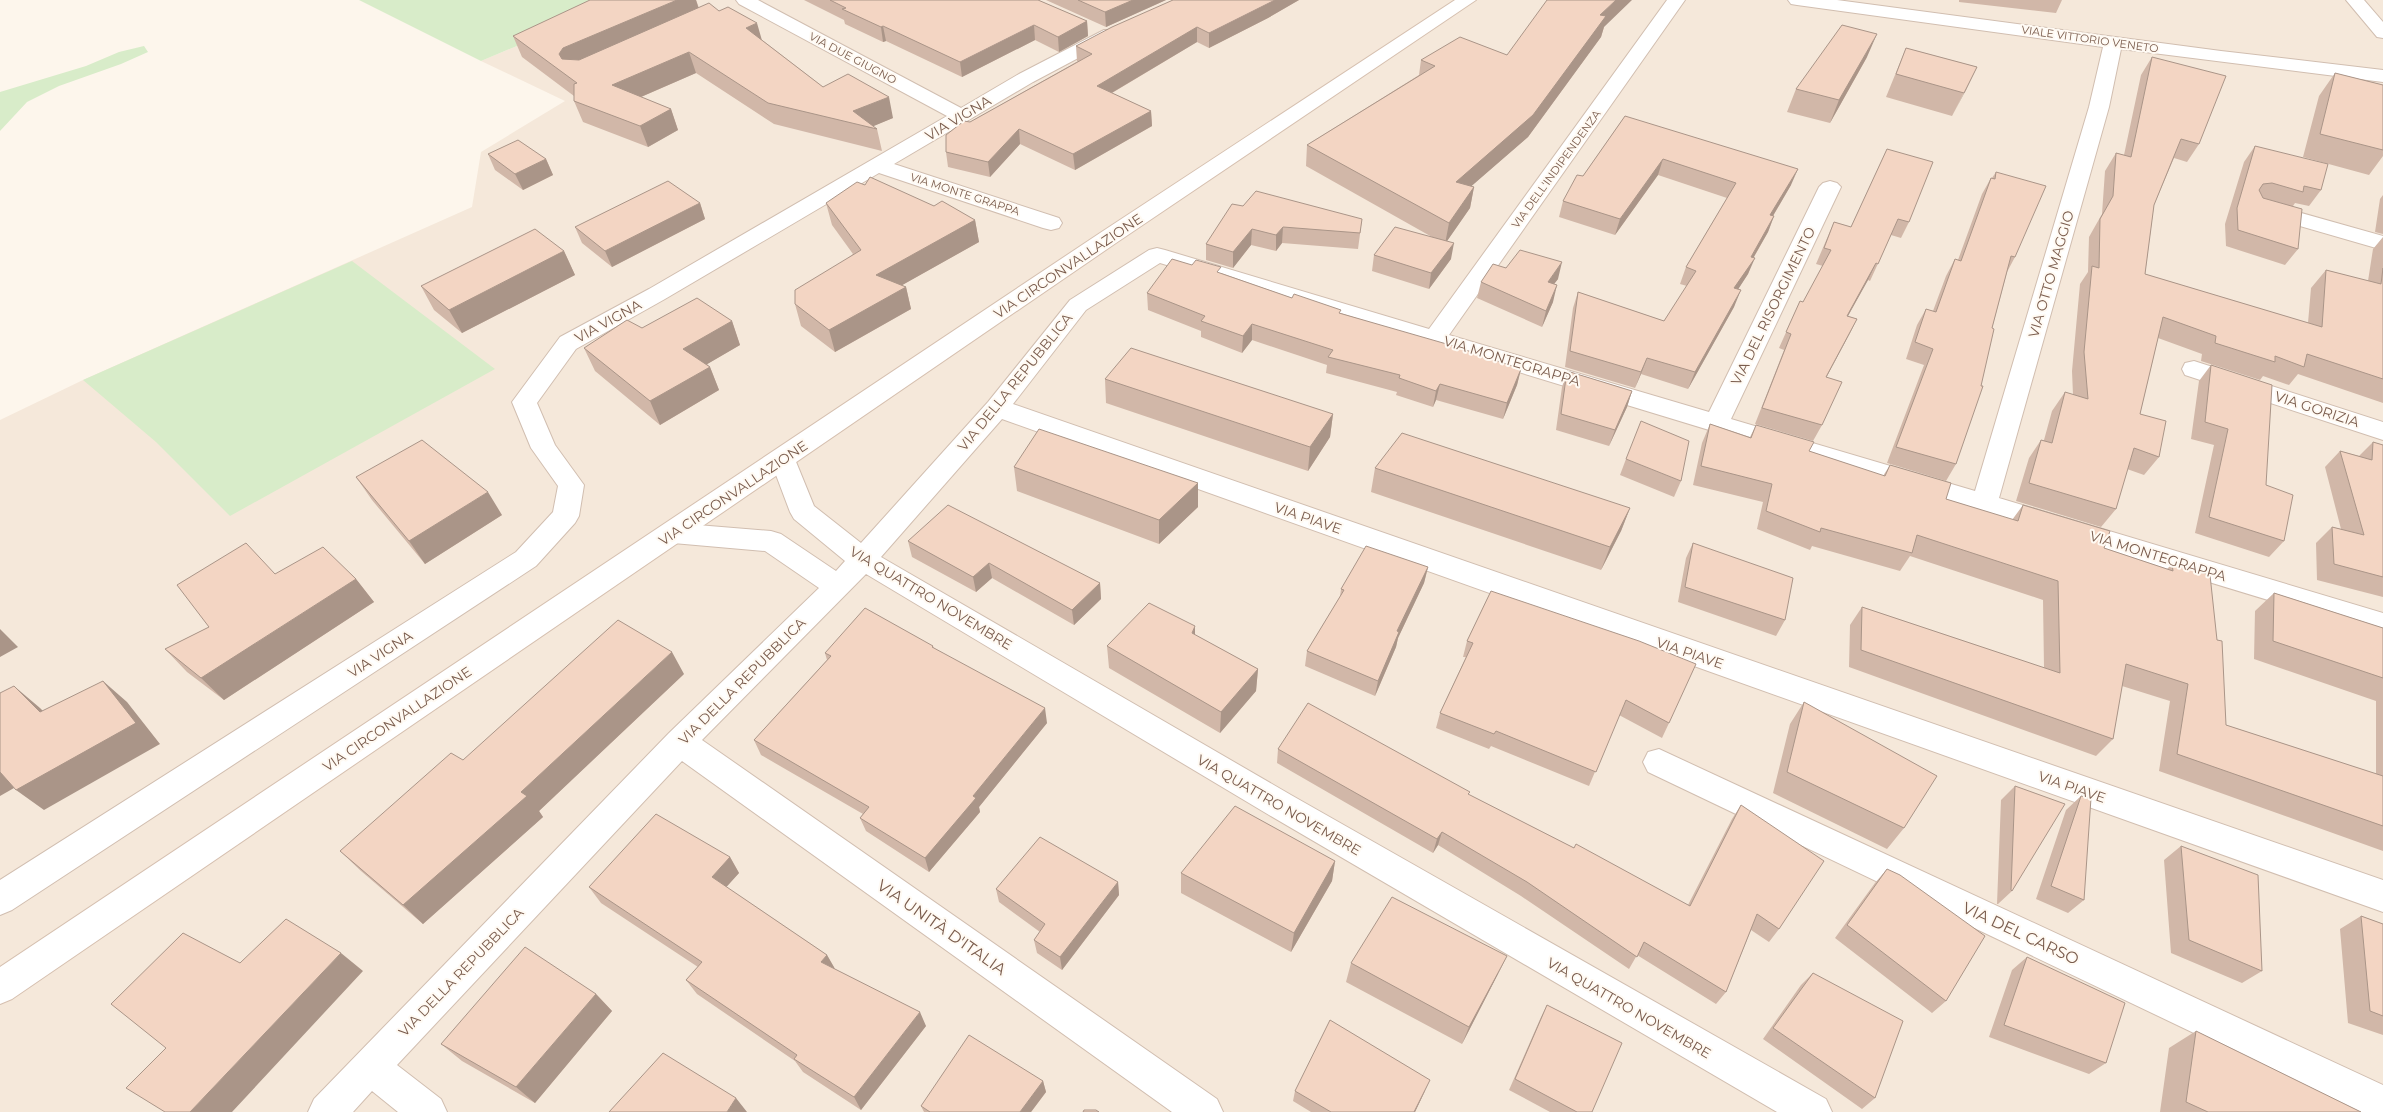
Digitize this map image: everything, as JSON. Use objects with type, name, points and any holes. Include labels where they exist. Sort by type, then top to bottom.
[{"type":"street","name":"VIA CIRCONVALLAZIONE","points":[[0,987],[784,459],[1116,232],[1467,0]]},
{"type":"street","name":"VIA DELL'INDIPENDENZA","points":[[1434,338],[1676,0]]},
{"type":"street","name":"VIALE VITTORIO VENETO","points":[[1797,0],[2383,76]]},
{"type":"street","points":[[2355,0],[2383,34]]},
{"type":"street","name":"VIA DUE GIUGNO","points":[[743,3],[961,116]]},
{"type":"street","name":"VIA VIGNA","points":[[0,899],[526,559],[566,516],[571,485],[544,448],[524,402],[568,343],[879,166],[1026,78],[1097,32],[1133,24]]},
{"type":"street","name":"VIA OTTO MAGGIO","points":[[1984,504],[2099,107],[2113,42]]},
{"type":"street","name":"VIA MONTE GRAPPA","points":[[879,166],[1051,223]]},
{"type":"street","name":"VIA DEL RISORGIMENTO","points":[[1716,424],[1830,187]]},
{"type":"street","points":[[2260,207],[2383,243]]},
{"type":"street","name":"VIA MONTEGRAPPA","points":[[1157,255],[2383,624]]},
{"type":"street","name":"VIA DELLA REPUBBLICA","points":[[327,1112],[680,742],[838,587],[997,408],[1078,305],[1157,255]]},
{"type":"street","name":"VIA GORIZIA","points":[[2194,369],[2383,431]]},
{"type":"street","name":"VIA PIAVE","points":[[997,408],[2383,896]]},
{"type":"street","name":"VIA QUATTRO NOVEMBRE","points":[[784,459],[803,512],[862,559],[1271,800],[1813,1112]]},
{"type":"street","points":[[673,533],[771,541],[838,587]]},
{"type":"street","name":"VIA UNITÀ D'ITALIA","points":[[680,742],[1204,1112]]},
{"type":"street","name":"VIA DEL CARSO","points":[[1659,762],[2383,1104]]},
{"type":"street","points":[[370,1067],[428,1112]]},
{"type":"shaded area","points":[[626,0],[2383,0],[2383,1112],[0,1112],[0,420],[83,380],[472,207],[481,152],[565,101],[481,61]]},
{"type":"green space","points":[[359,0],[626,0],[481,61]]},
{"type":"green space","points":[[144,46],[148,52],[121,64],[59,86],[27,102],[0,131],[0,92],[86,66],[119,52]]},
{"type":"green space","points":[[352,261],[495,369],[230,516],[156,442],[83,380]]},
{"type":"building","points":[[590,0],[677,0],[563,48],[559,54],[562,59],[579,60],[709,3],[719,11],[728,7],[757,23],[746,28],[823,87],[848,74],[889,97],[853,111],[877,129],[768,103],[689,52],[612,85],[671,109],[640,126],[574,101],[574,84],[577,83],[513,36]]},
{"type":"building","points":[[830,0],[1038,0],[1087,21],[1058,37],[1034,25],[960,62],[842,9],[846,8]]},
{"type":"building","points":[[1078,0],[1133,0],[1105,12]]},
{"type":"building","points":[[1173,0],[1275,0],[1209,33],[1197,27],[1097,86],[1151,111],[1073,154],[1019,129],[988,162],[946,152],[946,135],[964,121],[970,122],[1092,54],[1076,46],[1112,27]]},
{"type":"building","points":[[1547,0],[1616,0],[1600,15],[1606,16],[1533,115],[1456,182],[1474,187],[1449,223],[1307,145],[1435,66],[1421,60],[1460,37],[1507,55]]},
{"type":"building","points":[[1842,25],[1877,34],[1839,100],[1796,89]]},
{"type":"building","points":[[1906,48],[1977,67],[1964,93],[1896,74]]},
{"type":"building","points":[[2152,57],[2226,76],[2199,144],[2181,139],[2154,205],[2145,274],[2322,327],[2326,270],[2381,284],[2383,268],[2383,379],[2307,354],[2304,367],[2275,356],[2275,362],[2215,343],[2216,336],[2163,317],[2140,414],[2166,421],[2159,457],[2134,448],[2116,509],[2029,483],[2041,440],[2052,443],[2065,392],[2088,399],[2084,352],[2092,266],[2099,268],[2100,219],[2113,196],[2116,153],[2131,157]]},
{"type":"building","points":[[2335,73],[2383,85],[2383,150],[2320,134]]},
{"type":"building","points":[[1625,116],[1798,169],[1770,215],[1774,216],[1751,257],[1755,258],[1734,288],[1741,290],[1695,372],[1647,358],[1641,372],[1570,351],[1578,292],[1664,321],[1696,271],[1686,267],[1736,183],[1663,159],[1620,219],[1563,201],[1577,175],[1583,176]]},
{"type":"building","points":[[518,140],[546,159],[515,174],[488,154]]},
{"type":"building","points":[[2255,146],[2328,164],[2321,190],[2304,186],[2303,192],[2272,183],[2263,184],[2259,190],[2263,198],[2302,209],[2298,249],[2238,230],[2237,208]]},
{"type":"building","points":[[1887,149],[1933,162],[1909,222],[1898,219],[1878,264],[1876,263],[1847,316],[1857,319],[1826,377],[1842,382],[1822,425],[1762,408],[1791,334],[1786,332],[1800,301],[1803,302],[1831,250],[1824,248],[1834,222],[1851,227]]},
{"type":"building","points":[[1996,172],[2046,186],[2015,257],[2011,256],[1992,328],[1994,329],[1981,386],[1983,386],[1956,464],[1896,447],[1933,349],[1915,342],[1926,309],[1936,312],[1955,259],[1961,261],[1991,178],[1995,179]]},
{"type":"building","points":[[870,177],[934,206],[942,201],[975,220],[876,275],[906,287],[829,330],[795,304],[795,290],[861,250],[826,203],[857,182],[865,185]]},
{"type":"building","points":[[668,181],[700,203],[605,251],[575,227]]},
{"type":"building","points":[[1256,191],[1362,219],[1360,233],[1283,227],[1276,235],[1252,229],[1233,252],[1206,244],[1232,204],[1243,206]]},
{"type":"building","points":[[1395,227],[1454,243],[1431,273],[1374,255]]},
{"type":"building","points":[[535,229],[564,251],[449,310],[421,286]]},
{"type":"building","points":[[1520,250],[1562,262],[1548,282],[1557,285],[1546,311],[1481,282],[1493,264],[1506,268]]},
{"type":"building","points":[[1172,259],[1192,265],[1196,260],[1221,267],[1217,272],[1292,298],[1294,294],[1341,310],[1339,313],[1457,347],[1521,369],[1507,403],[1440,384],[1436,391],[1399,378],[1400,375],[1328,357],[1333,350],[1252,324],[1243,336],[1201,321],[1205,316],[1147,293]]},
{"type":"building","points":[[697,298],[732,321],[683,349],[710,367],[650,401],[584,348],[627,320],[642,328]]},
{"type":"building","points":[[1131,348],[1333,414],[1310,447],[1105,379]]},
{"type":"building","points":[[2211,365],[2272,385],[2266,485],[2293,495],[2284,541],[2209,517],[2228,429],[2205,422]]},
{"type":"building","points":[[1567,371],[1632,391],[1615,430],[1561,414]]},
{"type":"building","points":[[1641,421],[1689,441],[1681,481],[1626,459]]},
{"type":"building","points":[[1710,424],[1751,438],[1756,425],[1814,442],[1809,451],[1885,476],[1890,465],[1951,483],[1946,499],[2018,521],[2023,505],[2110,531],[2104,548],[2173,571],[2172,564],[2210,575],[2217,640],[2222,641],[2226,725],[2383,776],[2383,826],[2177,754],[2188,684],[2126,664],[2113,739],[1861,650],[1862,607],[2060,673],[2058,581],[1917,535],[1912,553],[1821,528],[1820,532],[1766,511],[1772,484],[1701,466]]},
{"type":"building","points":[[1039,429],[1198,483],[1159,520],[1014,467]]},
{"type":"building","points":[[1402,433],[1630,508],[1610,547],[1375,468]]},
{"type":"building","points":[[422,440],[488,492],[409,541],[356,477]]},
{"type":"building","points":[[2373,442],[2383,445],[2383,577],[2334,564],[2332,527],[2364,535],[2340,451],[2372,460]]},
{"type":"building","points":[[948,505],[1100,583],[1072,610],[989,563],[973,577],[908,541]]},
{"type":"building","points":[[246,543],[275,574],[323,547],[356,579],[201,678],[165,649],[209,627],[177,585]]},
{"type":"building","points":[[1693,543],[1793,578],[1785,620],[1685,587]]},
{"type":"building","points":[[1366,546],[1428,567],[1397,631],[1399,632],[1378,681],[1307,651],[1344,590],[1341,589]]},
{"type":"building","points":[[1491,591],[1639,641],[1696,664],[1669,723],[1626,700],[1596,772],[1496,731],[1494,734],[1440,713],[1473,643],[1467,641]]},
{"type":"building","points":[[2274,593],[2383,628],[2383,678],[2273,641]]},
{"type":"building","points":[[1149,603],[1195,626],[1192,633],[1258,669],[1221,712],[1107,646]]},
{"type":"building","points":[[865,608],[932,647],[1045,708],[973,796],[976,798],[925,858],[860,818],[869,807],[754,740],[831,656],[825,653]]},
{"type":"building","points":[[618,620],[672,652],[521,792],[527,796],[403,905],[340,851],[451,753],[463,760]]},
{"type":"building","points":[[103,681],[136,723],[16,790],[0,772],[0,693],[14,686],[40,712]]},
{"type":"building","points":[[1804,702],[1937,776],[1904,828],[1787,772]]},
{"type":"building","points":[[1308,703],[1470,792],[1468,794],[1574,848],[1576,844],[1690,906],[1741,805],[1824,861],[1779,929],[1757,914],[1726,992],[1644,942],[1637,957],[1527,882],[1442,832],[1437,839],[1278,749]]},
{"type":"building","points":[[2015,786],[2065,804],[2012,891],[2011,890]]},
{"type":"building","points":[[2081,796],[2091,798],[2084,900],[2051,886]]},
{"type":"building","points":[[1235,806],[1335,861],[1294,933],[1181,873]]},
{"type":"building","points":[[656,814],[730,857],[712,877],[827,955],[821,962],[920,1012],[854,1097],[794,1059],[797,1055],[686,980],[702,962],[589,887]]},
{"type":"building","points":[[1040,837],[1118,882],[1060,957],[1034,940],[1045,924],[996,889]]},
{"type":"building","points":[[2181,846],[2258,875],[2262,971],[2189,940]]},
{"type":"building","points":[[1887,869],[1900,875],[1985,936],[1946,1001],[1847,925]]},
{"type":"building","points":[[1392,897],[1507,956],[1469,1027],[1351,963]]},
{"type":"building","points":[[2361,916],[2383,924],[2383,1016],[2370,1011]]},
{"type":"building","points":[[286,919],[341,953],[190,1112],[165,1112],[126,1088],[166,1048],[111,1004],[183,933],[240,963]]},
{"type":"building","points":[[525,947],[596,994],[516,1087],[441,1044]]},
{"type":"building","points":[[2027,957],[2125,1003],[2106,1063],[2004,1025]]},
{"type":"building","points":[[1813,973],[1903,1021],[1875,1098],[1773,1028]]},
{"type":"building","points":[[1547,1005],[1622,1043],[1592,1112],[1577,1112],[1515,1079]]},
{"type":"building","points":[[1330,1020],[1430,1080],[1414,1112],[1331,1112],[1295,1091]]},
{"type":"building","points":[[2196,1031],[2361,1112],[2208,1112],[2186,1102]]},
{"type":"building","points":[[969,1035],[1043,1081],[1020,1112],[930,1112],[921,1106]]},
{"type":"building","points":[[663,1053],[736,1098],[727,1112],[609,1112]]},
{"type":"building","points":[[1084,1110],[1096,1110],[1099,1112],[1083,1112]]}]
